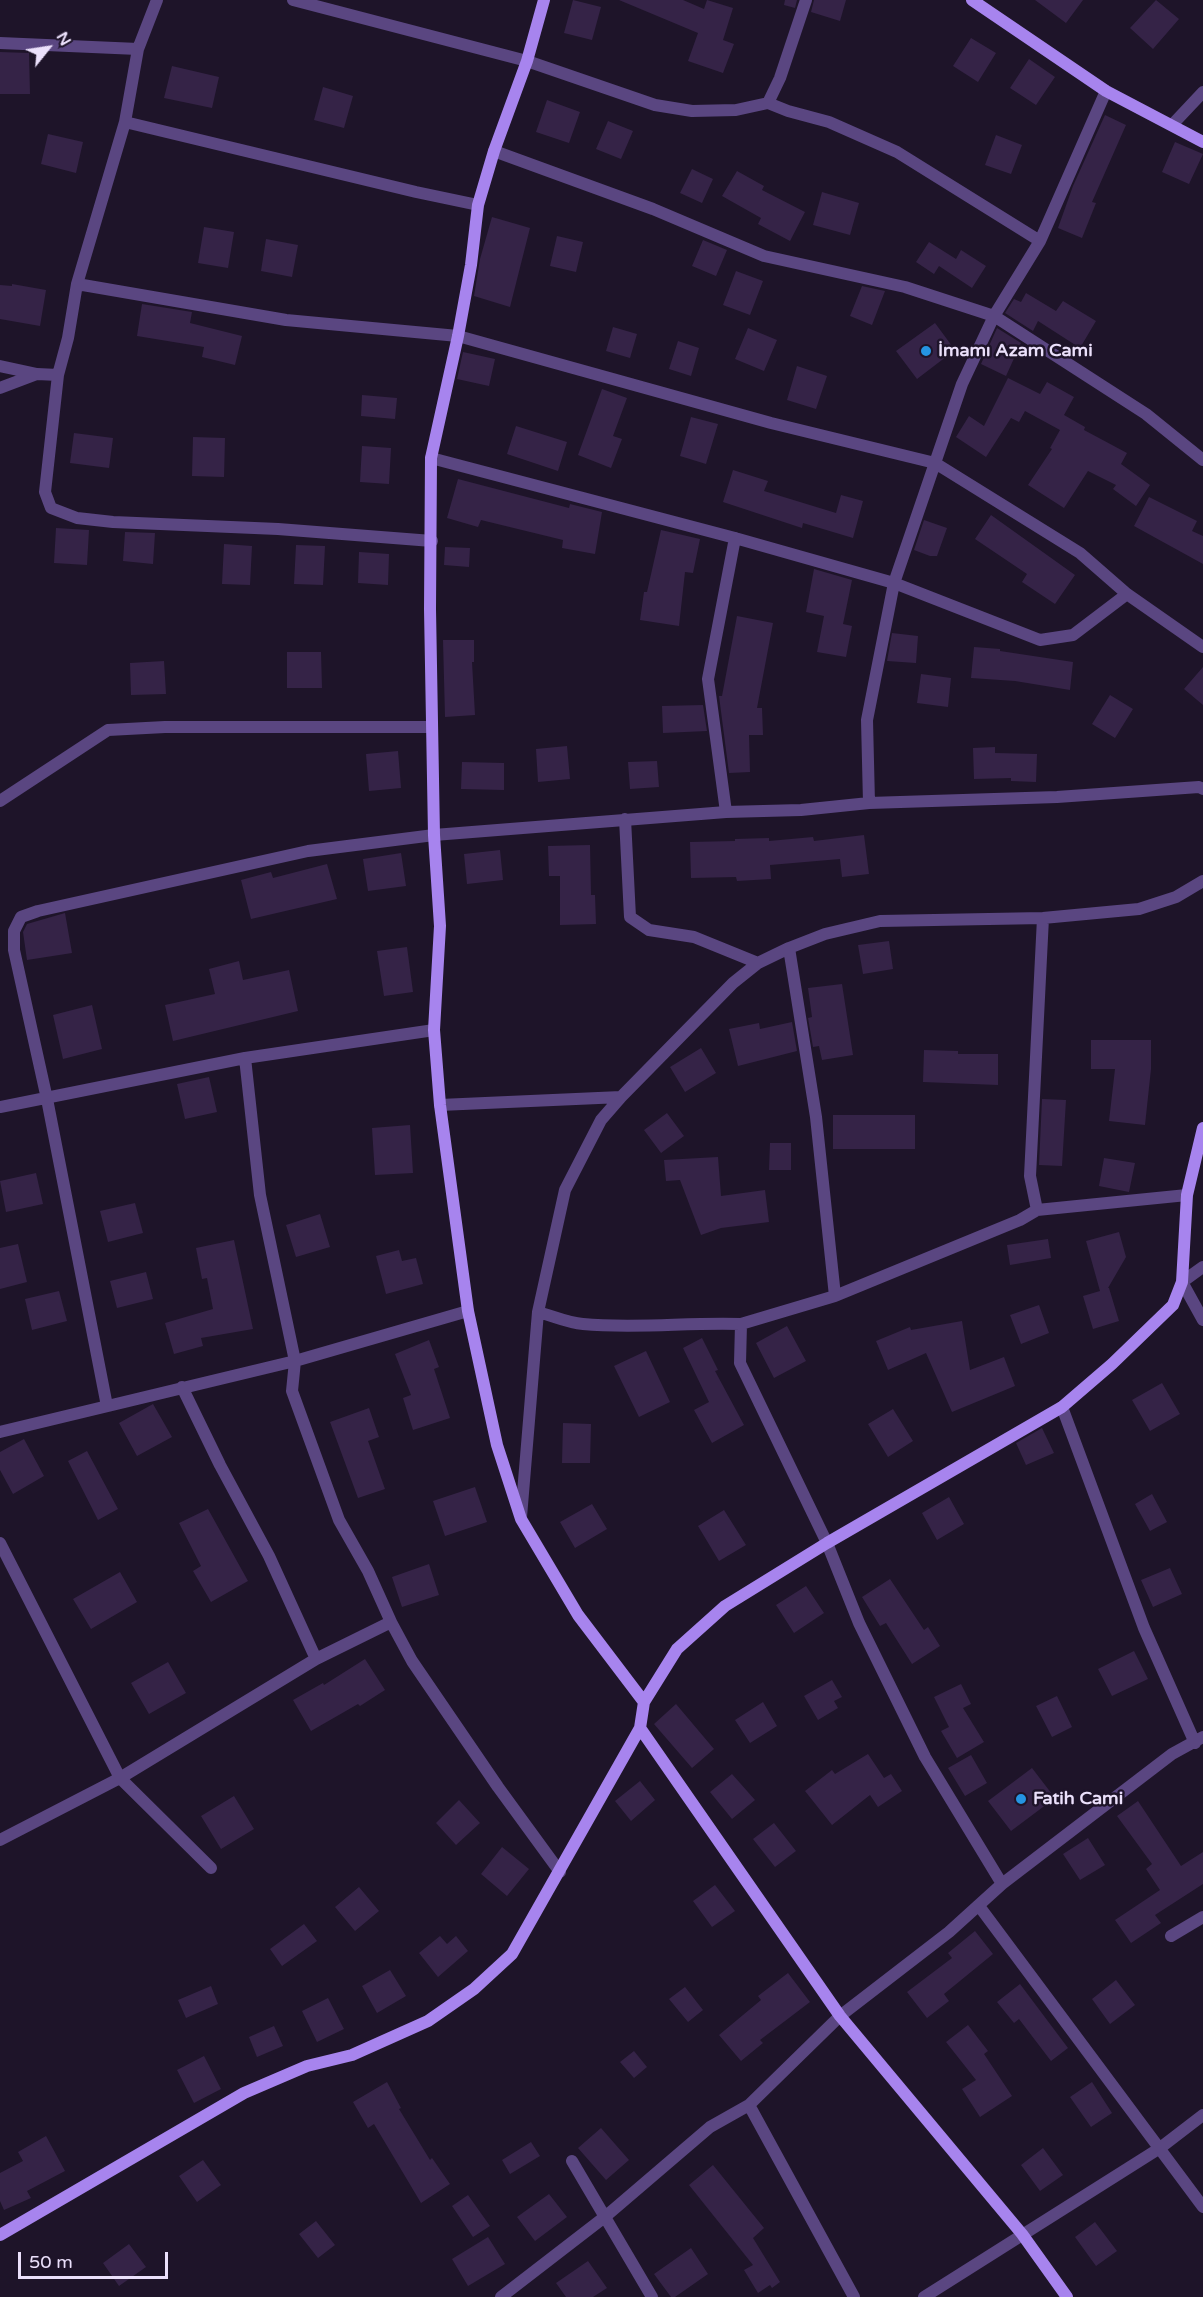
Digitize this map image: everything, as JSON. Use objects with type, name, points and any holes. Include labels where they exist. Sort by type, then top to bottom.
[{"type":"street","points":[[157,0],[138,49],[125,122],[77,284],[68,338],[58,375],[45,492],[51,508],[77,518],[113,522],[278,529],[432,541]]},
{"type":"street","points":[[293,0],[527,61],[655,105],[692,111],[736,110],[768,103],[829,122],[897,152],[1040,240]]},
{"type":"street","points":[[544,0],[527,61],[494,151],[478,205],[471,265],[458,336],[431,458],[430,609],[434,835],[440,926],[434,1030],[440,1105],[468,1311],[497,1445],[521,1519],[578,1615],[644,1702]]},
{"type":"street","points":[[768,103],[780,78],[806,0]]},
{"type":"street","points":[[972,0],[1106,91],[1203,142]]},
{"type":"street","points":[[0,43],[138,49]]},
{"type":"street","points":[[869,803],[867,720],[894,583],[962,384],[994,316],[1040,240],[1106,91]]},
{"type":"street","points":[[1172,125],[1203,92]]},
{"type":"street","points":[[125,122],[404,190],[478,205]]},
{"type":"street","points":[[494,151],[652,210],[764,256],[905,287],[994,316],[1146,414],[1203,460]]},
{"type":"street","points":[[77,284],[286,320],[458,336],[771,423],[935,463],[1080,553],[1127,594],[1203,647]]},
{"type":"street","points":[[0,366],[37,375],[58,375]]},
{"type":"street","points":[[0,388],[37,375]]},
{"type":"street","points":[[431,458],[735,538],[894,583],[1040,640],[1073,636],[1127,594]]},
{"type":"street","points":[[726,812],[708,679],[735,538]]},
{"type":"street","points":[[0,801],[108,730],[165,727],[432,728]]},
{"type":"street","points":[[107,1406],[47,1099],[14,950],[14,931],[21,917],[38,911],[308,851],[434,835],[726,812],[801,810],[869,803],[1057,796],[1202,785]]},
{"type":"street","points":[[626,819],[630,917],[649,930],[694,937],[758,963]]},
{"type":"street","points":[[521,1519],[538,1312],[565,1190],[601,1120],[733,983],[758,963],[789,948],[825,934],[880,921],[1043,918],[1139,909],[1176,897],[1203,881]]},
{"type":"street","points":[[1037,1210],[1030,1176],[1043,918]]},
{"type":"street","points":[[789,948],[816,1117],[835,1296]]},
{"type":"street","points":[[0,1107],[245,1058],[434,1030]]},
{"type":"street","points":[[245,1058],[260,1195],[295,1361],[292,1391],[339,1520],[368,1571],[412,1661],[498,1788],[560,1872]]},
{"type":"street","points":[[440,1105],[621,1097]]},
{"type":"street","points":[[0,2235],[244,2093],[307,2066],[352,2055],[429,2021],[474,1989],[512,1954],[640,1728],[644,1702],[677,1649],[725,1606],[827,1543],[1062,1407],[1112,1364],[1173,1305],[1182,1282],[1187,1195],[1203,1128]]},
{"type":"street","points":[[538,1312],[580,1324],[637,1326],[741,1324],[835,1296],[1020,1220],[1037,1210],[1187,1195]]},
{"type":"street","points":[[1182,1282],[1203,1267]]},
{"type":"street","points":[[1182,1282],[1203,1320]]},
{"type":"street","points":[[0,1432],[295,1361],[468,1311]]},
{"type":"street","points":[[741,1324],[740,1363],[827,1543],[859,1623],[925,1757],[1002,1884]]},
{"type":"street","points":[[182,1388],[269,1556],[316,1659]]},
{"type":"street","points":[[501,2297],[606,2216],[710,2127],[748,2105],[840,2016],[949,1932],[1002,1884],[1172,1754],[1199,1740],[1144,1628],[1062,1407]]},
{"type":"street","points":[[0,1543],[120,1778],[211,1868]]},
{"type":"street","points":[[0,1840],[120,1778],[316,1659],[391,1622]]},
{"type":"street","points":[[640,1728],[840,2016],[1022,2234],[1067,2297]]},
{"type":"street","points":[[979,1906],[1203,2207]]},
{"type":"street","points":[[1171,1936],[1203,1917]]},
{"type":"street","points":[[748,2105],[854,2297]]},
{"type":"street","points":[[924,2297],[1160,2148],[1203,2115]]},
{"type":"street","points":[[572,2161],[652,2297]]},
{"type":"building","points":[[573,0],[601,7],[592,40],[564,33]]},
{"type":"building","points":[[619,0],[683,0],[704,9],[707,0],[733,8],[723,40],[734,44],[723,73],[688,61],[698,33]]},
{"type":"building","points":[[785,0],[797,0],[795,8],[784,5]]},
{"type":"building","points":[[814,0],[846,0],[840,21],[811,12]]},
{"type":"building","points":[[1035,0],[1083,0],[1066,23]]},
{"type":"building","points":[[1156,0],[1179,19],[1153,49],[1130,28]]},
{"type":"building","points":[[971,38],[996,53],[978,82],[953,66]]},
{"type":"building","points":[[0,52],[29,53],[30,94],[0,94]]},
{"type":"building","points":[[1029,59],[1055,77],[1036,105],[1010,88]]},
{"type":"building","points":[[172,66],[219,77],[212,108],[164,98]]},
{"type":"building","points":[[323,87],[353,96],[344,128],[314,120]]},
{"type":"building","points":[[547,100],[580,112],[569,143],[536,132]]},
{"type":"building","points":[[1105,115],[1126,125],[1092,202],[1096,203],[1082,238],[1058,228],[1073,186]]},
{"type":"building","points":[[608,121],[633,131],[621,159],[596,149]]},
{"type":"building","points":[[48,134],[83,142],[76,173],[41,164]]},
{"type":"building","points":[[996,135],[1022,145],[1011,174],[985,165]]},
{"type":"building","points":[[1175,142],[1203,154],[1189,184],[1162,172]]},
{"type":"building","points":[[692,169],[713,179],[702,203],[680,193]]},
{"type":"building","points":[[737,171],[764,186],[762,190],[805,212],[790,241],[758,224],[761,218],[722,196]]},
{"type":"building","points":[[822,192],[859,203],[850,235],[813,225]]},
{"type":"building","points":[[492,217],[530,228],[510,307],[474,296],[480,259]]},
{"type":"building","points":[[204,227],[234,232],[228,268],[198,263]]},
{"type":"building","points":[[557,236],[583,242],[576,272],[550,266]]},
{"type":"building","points":[[266,239],[298,245],[292,277],[261,271]]},
{"type":"building","points":[[703,240],[727,250],[716,276],[692,266]]},
{"type":"building","points":[[929,242],[956,259],[961,250],[986,266],[972,288],[939,266],[934,274],[916,262]]},
{"type":"building","points":[[736,271],[763,281],[750,315],[723,305]]},
{"type":"building","points":[[12,284],[46,290],[40,326],[0,319],[0,285],[12,286]]},
{"type":"building","points":[[862,286],[885,291],[872,325],[850,316]]},
{"type":"building","points":[[1026,293],[1056,311],[1063,301],[1096,321],[1080,348],[1038,321],[1033,331],[1005,313],[1014,299],[1021,302]]},
{"type":"building","points":[[142,304],[192,312],[190,323],[242,336],[235,365],[202,357],[204,347],[137,336]]},
{"type":"building","name":"İmamı Azam Cami","points":[[935,323],[955,350],[917,379],[896,351]]},
{"type":"building","points":[[613,327],[637,334],[630,358],[606,351]]},
{"type":"building","points":[[748,328],[777,340],[764,371],[735,359]]},
{"type":"building","points":[[997,328],[1021,343],[1006,376],[981,364]]},
{"type":"building","points":[[678,341],[699,348],[691,376],[669,369]]},
{"type":"building","points":[[463,352],[495,359],[489,386],[457,379]]},
{"type":"building","points":[[797,366],[827,376],[816,409],[787,400]]},
{"type":"building","points":[[1008,378],[1040,394],[1047,382],[1074,397],[1064,415],[1085,427],[1084,430],[1127,453],[1121,464],[1150,485],[1136,506],[1113,489],[1116,485],[1088,471],[1064,508],[1028,485],[1052,449],[1050,448],[1060,430],[1025,411],[1019,422],[1011,418],[986,457],[956,437],[969,416],[984,426]]},
{"type":"building","points":[[602,389],[627,398],[613,436],[622,439],[611,468],[578,455]]},
{"type":"building","points":[[362,395],[397,398],[395,419],[361,416]]},
{"type":"building","points":[[691,417],[718,424],[706,464],[680,456]]},
{"type":"building","points":[[516,426],[567,442],[558,471],[507,454]]},
{"type":"building","points":[[74,433],[113,438],[109,468],[70,463]]},
{"type":"building","points":[[193,437],[225,438],[224,477],[192,476]]},
{"type":"building","points":[[362,446],[391,448],[389,484],[360,482]]},
{"type":"building","points":[[733,470],[768,481],[764,491],[836,513],[841,495],[863,501],[853,538],[803,523],[802,528],[723,502]]},
{"type":"building","points":[[458,479],[569,508],[570,504],[602,512],[595,554],[562,548],[563,540],[481,520],[478,527],[447,518]]},
{"type":"building","points":[[1149,497],[1197,521],[1192,531],[1203,536],[1203,564],[1134,526]]},
{"type":"building","points":[[991,515],[1075,575],[1055,604],[1022,582],[1027,574],[975,539]]},
{"type":"building","points":[[924,520],[947,528],[937,556],[914,550]]},
{"type":"building","points":[[56,528],[89,530],[87,565],[54,563]]},
{"type":"building","points":[[661,530],[700,539],[693,573],[685,572],[679,626],[640,620],[644,592],[647,592]]},
{"type":"building","points":[[125,532],[155,533],[153,564],[123,561]]},
{"type":"building","points":[[224,544],[252,546],[250,585],[222,584]]},
{"type":"building","points":[[296,545],[325,546],[323,585],[294,584]]},
{"type":"building","points":[[445,547],[470,548],[469,567],[444,565]]},
{"type":"building","points":[[359,552],[389,554],[388,585],[358,583]]},
{"type":"building","points":[[814,569],[852,580],[843,624],[852,626],[846,657],[817,652],[824,616],[806,612]]},
{"type":"building","points":[[737,616],[773,623],[757,708],[762,708],[763,735],[749,735],[750,772],[729,773],[719,696],[722,696]]},
{"type":"building","points":[[892,633],[918,636],[916,663],[887,661]]},
{"type":"building","points":[[443,640],[474,640],[474,662],[472,662],[475,715],[445,717]]},
{"type":"building","points":[[974,647],[1000,649],[1000,651],[1073,662],[1070,690],[1015,681],[971,678]]},
{"type":"building","points":[[287,652],[321,652],[322,688],[287,688]]},
{"type":"building","points":[[164,661],[166,694],[131,695],[130,663]]},
{"type":"building","points":[[1203,667],[1203,705],[1184,689]]},
{"type":"building","points":[[921,674],[951,678],[948,707],[917,703]]},
{"type":"building","points":[[1110,695],[1133,709],[1115,738],[1092,724]]},
{"type":"building","points":[[703,705],[707,731],[663,733],[662,706]]},
{"type":"building","points":[[567,746],[570,779],[538,782],[536,749]]},
{"type":"building","points":[[995,747],[995,753],[1037,754],[1036,782],[1011,781],[1011,778],[974,779],[973,748]]},
{"type":"building","points":[[398,751],[401,788],[369,791],[366,754]]},
{"type":"building","points":[[657,761],[659,787],[630,789],[628,762]]},
{"type":"building","points":[[462,762],[504,763],[504,790],[461,789]]},
{"type":"building","points":[[864,835],[869,874],[842,877],[840,859],[770,865],[771,879],[737,881],[736,877],[691,878],[690,842],[769,838],[769,841],[813,837],[814,841]]},
{"type":"building","points":[[590,845],[591,895],[595,895],[596,924],[560,925],[560,876],[549,876],[548,846]]},
{"type":"building","points":[[500,850],[503,880],[467,884],[464,854]]},
{"type":"building","points":[[401,853],[406,886],[368,891],[363,859]]},
{"type":"building","points":[[327,864],[337,899],[251,919],[241,880],[271,872],[273,878]]},
{"type":"building","points":[[65,913],[72,953],[27,960],[23,932],[27,924]]},
{"type":"building","points":[[889,941],[893,969],[863,974],[858,945]]},
{"type":"building","points":[[407,947],[413,992],[384,996],[377,951]]},
{"type":"building","points":[[239,961],[243,980],[289,970],[298,1011],[173,1041],[165,1005],[215,994],[209,969]]},
{"type":"building","points":[[842,984],[853,1055],[822,1060],[819,1046],[813,1047],[808,1018],[812,1017],[808,988]]},
{"type":"building","points":[[92,1005],[102,1049],[63,1059],[53,1015]]},
{"type":"building","points":[[792,1022],[797,1051],[738,1066],[729,1029],[759,1023],[760,1029]]},
{"type":"building","points":[[1091,1040],[1151,1040],[1151,1069],[1145,1125],[1109,1121],[1115,1069],[1091,1069]]},
{"type":"building","points":[[701,1048],[716,1073],[685,1092],[670,1067]]},
{"type":"building","points":[[924,1050],[958,1051],[958,1054],[998,1054],[998,1085],[923,1082]]},
{"type":"building","points":[[209,1077],[217,1112],[185,1119],[177,1084]]},
{"type":"building","points":[[1042,1099],[1066,1100],[1062,1166],[1039,1165]]},
{"type":"building","points":[[667,1113],[684,1136],[661,1153],[644,1130]]},
{"type":"building","points":[[833,1115],[915,1115],[915,1149],[833,1149]]},
{"type":"building","points":[[410,1125],[413,1173],[375,1175],[372,1128]]},
{"type":"building","points":[[770,1143],[791,1143],[791,1170],[769,1170]]},
{"type":"building","points":[[718,1157],[721,1196],[765,1190],[769,1222],[721,1228],[701,1235],[680,1180],[666,1181],[664,1160]]},
{"type":"building","points":[[1104,1158],[1135,1163],[1129,1192],[1099,1186]]},
{"type":"building","points":[[36,1173],[43,1204],[6,1212],[0,1181]]},
{"type":"building","points":[[135,1203],[143,1233],[108,1242],[100,1211]]},
{"type":"building","points":[[320,1214],[330,1247],[296,1257],[286,1225]]},
{"type":"building","points":[[1119,1232],[1126,1257],[1108,1288],[1119,1321],[1093,1329],[1083,1296],[1100,1291],[1086,1241]]},
{"type":"building","points":[[1048,1239],[1051,1258],[1010,1265],[1007,1245]]},
{"type":"building","points":[[234,1240],[253,1329],[201,1338],[203,1346],[174,1354],[165,1323],[213,1309],[207,1278],[202,1279],[196,1248]]},
{"type":"building","points":[[18,1244],[27,1282],[0,1289],[0,1248]]},
{"type":"building","points":[[399,1250],[402,1261],[416,1258],[423,1284],[386,1294],[376,1256]]},
{"type":"building","points":[[146,1272],[153,1299],[117,1308],[110,1281]]},
{"type":"building","points":[[59,1291],[67,1321],[32,1330],[25,1299]]},
{"type":"building","points":[[1039,1305],[1049,1333],[1021,1344],[1010,1315]]},
{"type":"building","points":[[962,1321],[970,1370],[1004,1357],[1015,1386],[952,1412],[926,1353],[888,1370],[876,1341],[910,1327],[911,1330]]},
{"type":"building","points":[[787,1326],[806,1361],[774,1378],[756,1343]]},
{"type":"building","points":[[702,1338],[718,1370],[715,1371],[744,1425],[712,1443],[694,1410],[709,1402],[683,1348]]},
{"type":"building","points":[[429,1340],[439,1367],[434,1369],[450,1418],[413,1430],[403,1398],[411,1395],[395,1354]]},
{"type":"building","points":[[646,1351],[670,1402],[639,1417],[614,1366]]},
{"type":"building","points":[[1162,1383],[1180,1414],[1150,1431],[1132,1400]]},
{"type":"building","points":[[153,1404],[172,1437],[137,1456],[119,1423]]},
{"type":"building","points":[[369,1408],[379,1437],[368,1441],[385,1489],[358,1498],[330,1422]]},
{"type":"building","points":[[893,1409],[913,1441],[888,1457],[868,1424]]},
{"type":"building","points":[[563,1423],[591,1424],[590,1463],[562,1463]]},
{"type":"building","points":[[1042,1428],[1054,1453],[1026,1465],[1016,1443]]},
{"type":"building","points":[[24,1439],[44,1476],[13,1494],[0,1470],[0,1452]]},
{"type":"building","points":[[87,1451],[118,1509],[98,1520],[68,1461]]},
{"type":"building","points":[[475,1487],[487,1522],[445,1536],[433,1501]]},
{"type":"building","points":[[1152,1494],[1167,1522],[1150,1531],[1135,1504]]},
{"type":"building","points":[[949,1497],[964,1524],[937,1540],[922,1513]]},
{"type":"building","points":[[592,1504],[607,1529],[575,1548],[560,1522]]},
{"type":"building","points":[[208,1509],[248,1581],[211,1602],[193,1571],[201,1566],[179,1523]]},
{"type":"building","points":[[724,1510],[746,1545],[719,1561],[698,1526]]},
{"type":"building","points":[[429,1564],[439,1595],[402,1607],[392,1577]]},
{"type":"building","points":[[1170,1568],[1182,1594],[1153,1607],[1141,1580]]},
{"type":"building","points":[[120,1572],[137,1602],[91,1629],[73,1599]]},
{"type":"building","points":[[890,1579],[924,1630],[928,1627],[940,1646],[912,1664],[886,1623],[880,1626],[862,1597]]},
{"type":"building","points":[[806,1586],[824,1613],[794,1633],[776,1605]]},
{"type":"building","points":[[1134,1651],[1148,1679],[1112,1696],[1098,1669]]},
{"type":"building","points":[[365,1659],[385,1690],[360,1706],[358,1704],[311,1731],[293,1700],[323,1683],[324,1685]]},
{"type":"building","points":[[168,1662],[186,1693],[149,1714],[131,1683]]},
{"type":"building","points":[[832,1680],[842,1697],[834,1701],[838,1708],[818,1720],[804,1696]]},
{"type":"building","points":[[961,1684],[971,1704],[963,1708],[984,1742],[957,1758],[941,1731],[949,1727],[934,1697]]},
{"type":"building","points":[[1057,1696],[1072,1727],[1052,1737],[1036,1706]]},
{"type":"building","points":[[763,1702],[777,1726],[750,1743],[735,1720]]},
{"type":"building","points":[[676,1704],[714,1749],[692,1768],[654,1724]]},
{"type":"building","points":[[868,1754],[884,1778],[891,1774],[902,1791],[878,1807],[870,1795],[832,1825],[805,1791],[832,1770],[835,1774]]},
{"type":"building","points":[[971,1755],[987,1783],[965,1796],[948,1768]]},
{"type":"building","name":"Fatih Cami","points":[[1032,1768],[1055,1798],[1011,1831],[988,1801]]},
{"type":"building","points":[[732,1774],[755,1800],[732,1819],[710,1792]]},
{"type":"building","points":[[640,1781],[655,1800],[631,1821],[615,1801]]},
{"type":"building","points":[[234,1796],[254,1829],[221,1849],[201,1816]]},
{"type":"building","points":[[459,1800],[480,1823],[456,1845],[436,1823]]},
{"type":"building","points":[[1138,1801],[1181,1866],[1203,1852],[1203,1884],[1155,1915],[1161,1923],[1131,1943],[1115,1920],[1160,1890],[1146,1869],[1152,1864],[1117,1816]]},
{"type":"building","points":[[774,1823],[796,1851],[775,1867],[753,1839]]},
{"type":"building","points":[[1088,1838],[1105,1865],[1080,1880],[1063,1854]]},
{"type":"building","points":[[502,1847],[529,1869],[507,1896],[481,1874]]},
{"type":"building","points":[[715,1885],[735,1911],[712,1927],[693,1901]]},
{"type":"building","points":[[359,1887],[379,1911],[355,1931],[335,1907]]},
{"type":"building","points":[[304,1924],[317,1941],[282,1966],[270,1949]]},
{"type":"building","points":[[975,1931],[993,1954],[944,1994],[949,2001],[927,2018],[907,1992],[952,1958],[948,1953]]},
{"type":"building","points":[[440,1936],[447,1944],[456,1936],[468,1951],[438,1977],[419,1953]]},
{"type":"building","points":[[390,1970],[406,1996],[377,2013],[362,1986]]},
{"type":"building","points":[[788,1973],[810,2002],[760,2040],[763,2043],[741,2061],[719,2035],[761,2000],[758,1996]]},
{"type":"building","points":[[1116,1980],[1135,2005],[1110,2024],[1092,1999]]},
{"type":"building","points":[[1020,1984],[1068,2048],[1051,2061],[1019,2019],[1014,2023],[997,2002]]},
{"type":"building","points":[[211,1986],[218,2004],[186,2018],[178,2000]]},
{"type":"building","points":[[685,1987],[703,2010],[688,2022],[669,1999]]},
{"type":"building","points":[[328,1998],[344,2029],[317,2042],[302,2011]]},
{"type":"building","points":[[968,2025],[988,2051],[984,2054],[1012,2096],[980,2117],[962,2089],[976,2080],[946,2042]]},
{"type":"building","points":[[274,2026],[283,2046],[257,2057],[249,2037]]},
{"type":"building","points":[[634,2051],[647,2067],[634,2078],[620,2062]]},
{"type":"building","points":[[204,2056],[221,2089],[194,2103],[177,2070]]},
{"type":"building","points":[[387,2082],[401,2108],[399,2109],[430,2160],[432,2158],[450,2184],[421,2203],[374,2124],[368,2128],[353,2102]]},
{"type":"building","points":[[1092,2082],[1112,2113],[1091,2127],[1070,2097]]},
{"type":"building","points":[[601,2128],[629,2160],[606,2180],[578,2148]]},
{"type":"building","points":[[46,2136],[65,2171],[27,2191],[31,2198],[4,2210],[0,2201],[0,2173],[23,2161],[18,2152]]},
{"type":"building","points":[[531,2142],[540,2156],[510,2174],[502,2160]]},
{"type":"building","points":[[1043,2148],[1063,2175],[1040,2191],[1021,2165]]},
{"type":"building","points":[[203,2160],[221,2185],[197,2202],[179,2176]]},
{"type":"building","points":[[713,2165],[764,2228],[753,2238],[780,2282],[772,2288],[770,2285],[758,2293],[744,2270],[753,2265],[689,2185]]},
{"type":"building","points":[[549,2194],[567,2217],[535,2241],[517,2217]]},
{"type":"building","points":[[468,2195],[490,2226],[473,2237],[452,2206]]},
{"type":"building","points":[[316,2221],[335,2245],[318,2258],[299,2234]]},
{"type":"building","points":[[1095,2222],[1117,2251],[1096,2266],[1075,2237]]},
{"type":"building","points":[[488,2237],[505,2264],[468,2286],[452,2259]]},
{"type":"building","points":[[129,2244],[146,2267],[119,2286],[103,2263]]},
{"type":"building","points":[[691,2248],[708,2274],[675,2297],[671,2297],[654,2274]]},
{"type":"building","points":[[588,2261],[607,2288],[593,2297],[566,2297],[556,2283]]},
{"type":"place","name":"İmamı Azam Cami","points":[[926,351]]},
{"type":"place","name":"Fatih Cami","points":[[1021,1799]]}]
